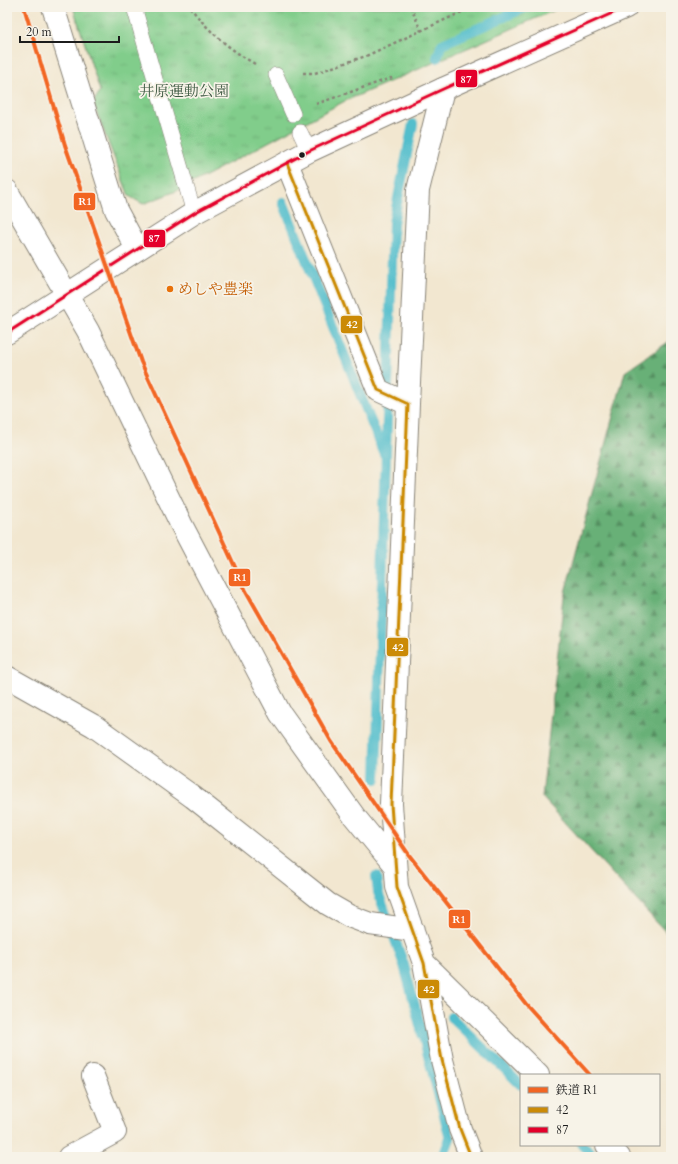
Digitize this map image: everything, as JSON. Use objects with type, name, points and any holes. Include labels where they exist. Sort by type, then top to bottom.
[{"type":"street","points":[[52,7],[116,210],[137,249]]},
{"type":"street","points":[[7,333],[194,213],[309,151],[443,88],[626,7]]},
{"type":"street","points":[[443,88],[418,190],[403,402],[391,804],[397,887],[407,929],[424,963],[442,1060],[460,1129],[471,1157]]},
{"type":"street","points":[[287,164],[378,390],[403,402]]},
{"type":"street","points":[[7,191],[68,294],[181,524],[280,713],[354,816],[395,866]]},
{"type":"street","points":[[7,677],[94,726],[193,797],[328,904],[349,916],[370,924],[407,929]]},
{"type":"street","points":[[424,963],[537,1074]]},
{"type":"street","points":[[69,1157],[115,1132],[94,1076]]},
{"type":"street","points":[[608,1146],[619,1157]]},
{"type":"lane","points":[[134,7],[194,213]]},
{"type":"lane","points":[[276,75],[293,114]]},
{"type":"lane","points":[[300,132],[309,151]]},
{"type":"path","points":[[190,7],[204,26],[236,53],[276,75],[315,73],[366,56],[473,7]]},
{"type":"path","points":[[411,7],[421,31]]},
{"type":"path","points":[[308,107],[390,78],[392,84]]},
{"type":"green space","name":"井原運動公園","points":[[73,7],[562,7],[343,102],[179,190],[143,204],[129,196],[93,103],[100,91]]},
{"type":"green space","points":[[671,340],[671,938],[542,797],[564,596],[625,372]]},
{"type":"waterway","points":[[437,58],[442,44],[527,7]]},
{"type":"waterway","points":[[376,779],[393,223],[413,124]]},
{"type":"waterway","points":[[283,202],[384,454]]},
{"type":"waterway","points":[[376,876],[378,892],[404,965],[450,1138],[443,1157]]},
{"type":"waterway","points":[[451,1017],[520,1084]]},
{"type":"waterway","points":[[583,1146],[595,1157]]},
{"type":"rail line","name":"R1","points":[[24,7],[65,145],[141,362],[246,591],[331,741],[409,855],[526,1004],[589,1074]]},
{"type":"transit line","name":"87","points":[[7,333],[194,213],[309,151],[626,7]]},
{"type":"transit line","name":"42","points":[[287,163],[378,390],[408,404],[391,804],[397,887],[424,963],[442,1060],[460,1129],[471,1157]]},
{"type":"place","name":"めしや豊楽","points":[[170,289]]}]
